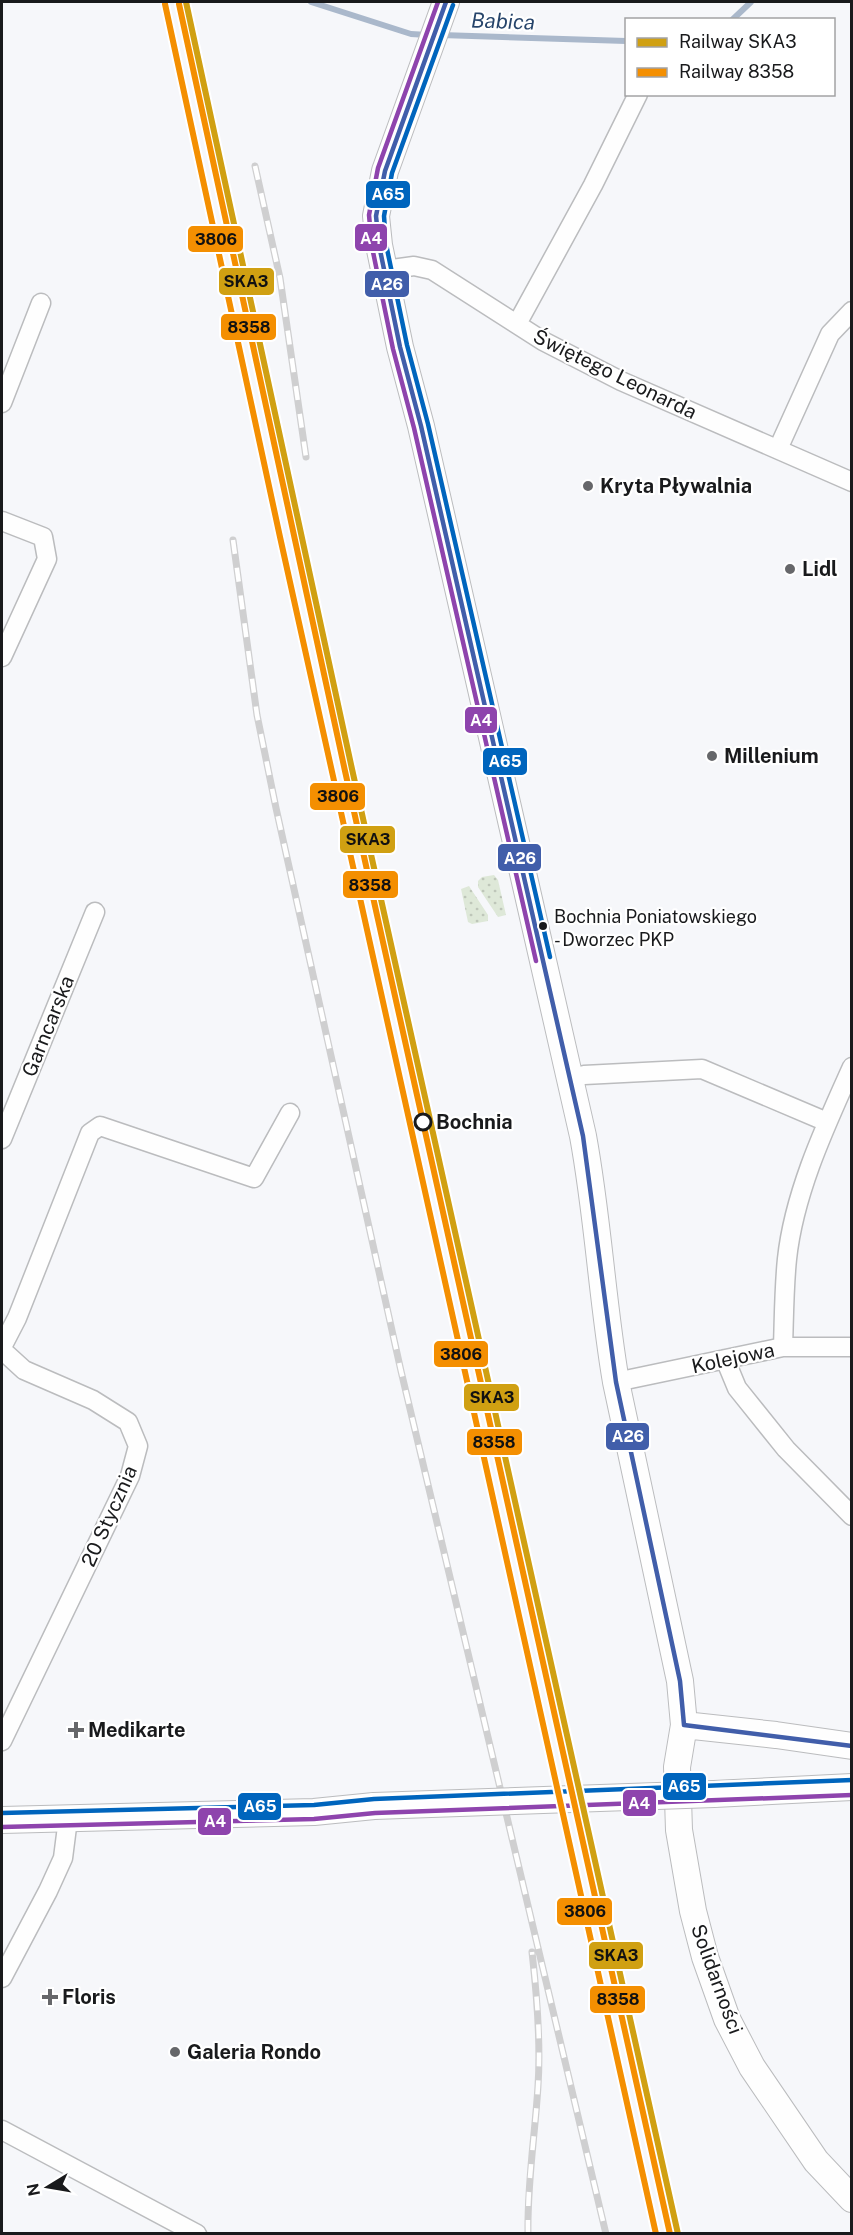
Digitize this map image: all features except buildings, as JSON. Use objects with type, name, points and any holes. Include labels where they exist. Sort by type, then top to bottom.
[{"type":"main road","name":"Solidarności","points":[[443,9],[380,186],[376,216],[379,245],[400,347],[421,426],[571,1079],[594,1193],[609,1341],[616,1382],[680,1681],[684,1725],[677,1767],[679,1830],[693,1911],[709,1968],[727,2019],[752,2067],[816,2162],[852,2199]]},
{"type":"main road","points":[[684,1725],[852,1746]]},
{"type":"main road","points":[[2,1820],[314,1812],[374,1806],[852,1787]]},
{"type":"street","points":[[517,324],[637,96]]},
{"type":"street","name":"Świętego Leonarda","points":[[385,270],[414,266],[432,270],[543,341],[621,381],[852,482]]},
{"type":"street","points":[[2,403],[41,303]]},
{"type":"street","points":[[778,449],[830,334],[852,311]]},
{"type":"street","points":[[2,521],[43,537],[47,559],[2,657]]},
{"type":"street","name":"Garncarska","points":[[2,1139],[95,912]]},
{"type":"street","points":[[783,1347],[787,1258],[802,1190],[826,1122],[852,1067]]},
{"type":"street","points":[[571,1079],[584,1075],[702,1069],[826,1122]]},
{"type":"street","points":[[4,1358],[17,1318],[90,1133],[100,1126],[254,1178],[290,1113]]},
{"type":"street","name":"Kolejowa","points":[[616,1382],[783,1347],[852,1347]]},
{"type":"street","name":"20 Stycznia","points":[[2,1741],[130,1476],[138,1446],[128,1422],[93,1400],[24,1370],[4,1358]]},
{"type":"street","points":[[725,1359],[737,1388],[786,1449],[852,1516]]},
{"type":"street","points":[[2,1978],[63,1858],[68,1819]]},
{"type":"street","points":[[2,2130],[197,2234]]},
{"type":"green space","points":[[494,875],[498,880],[506,915],[498,917],[478,887],[478,881],[482,877]]},
{"type":"green space","points":[[469,886],[488,915],[488,921],[472,924],[468,922],[461,889]]},
{"type":"waterway","name":"Babica","points":[[311,2],[411,34],[428,35]]},
{"type":"waterway","name":"Babica","points":[[734,18],[751,2]]},
{"type":"waterway","name":"Babica","points":[[441,35],[625,41]]},
{"type":"railway","points":[[255,166],[280,278],[306,457]]},
{"type":"railway","points":[[233,540],[257,715],[276,808],[401,1371],[606,2234]]},
{"type":"railway","points":[[528,2234],[539,2069],[538,2019],[532,1952]]},
{"type":"rail line","name":"SKA3","points":[[186,2],[352,769],[678,2234]]},
{"type":"rail line","name":"8358","points":[[179,4],[345,771],[670,2234]]},
{"type":"transit line","name":"A4","points":[[438,2],[378,168],[369,215],[372,247],[393,349],[414,428],[536,961]]},
{"type":"transit line","name":"A26","points":[[446,2],[385,171],[376,216],[379,245],[400,347],[421,426],[583,1136],[616,1382],[680,1681],[684,1725]]},
{"type":"transit line","name":"3806","points":[[165,4],[280,537],[656,2234]]},
{"type":"transit line","name":"A65","points":[[453,5],[392,173],[384,216],[386,244],[407,345],[428,424],[550,957]]},
{"type":"transit line","name":"A26","points":[[684,1725],[852,1746]]},
{"type":"transit line","name":"A65","points":[[2,1813],[314,1805],[374,1799],[852,1780]]},
{"type":"transit line","name":"A4","points":[[2,1827],[314,1819],[375,1813],[852,1795]]},
{"type":"place","name":"Kryta Pływalnia","points":[[588,486]]},
{"type":"place","name":"Lidl","points":[[790,569]]},
{"type":"place","name":"Millenium","points":[[712,756]]},
{"type":"place","name":"Bochnia Poniatowskiego - Dworzec PKP","points":[[543,926]]},
{"type":"place","name":"Bochnia","points":[[423,1122]]},
{"type":"place","name":"Medikarte","points":[[76,1730]]},
{"type":"place","name":"Floris","points":[[50,1997]]},
{"type":"place","name":"Galeria Rondo","points":[[175,2052]]}]
